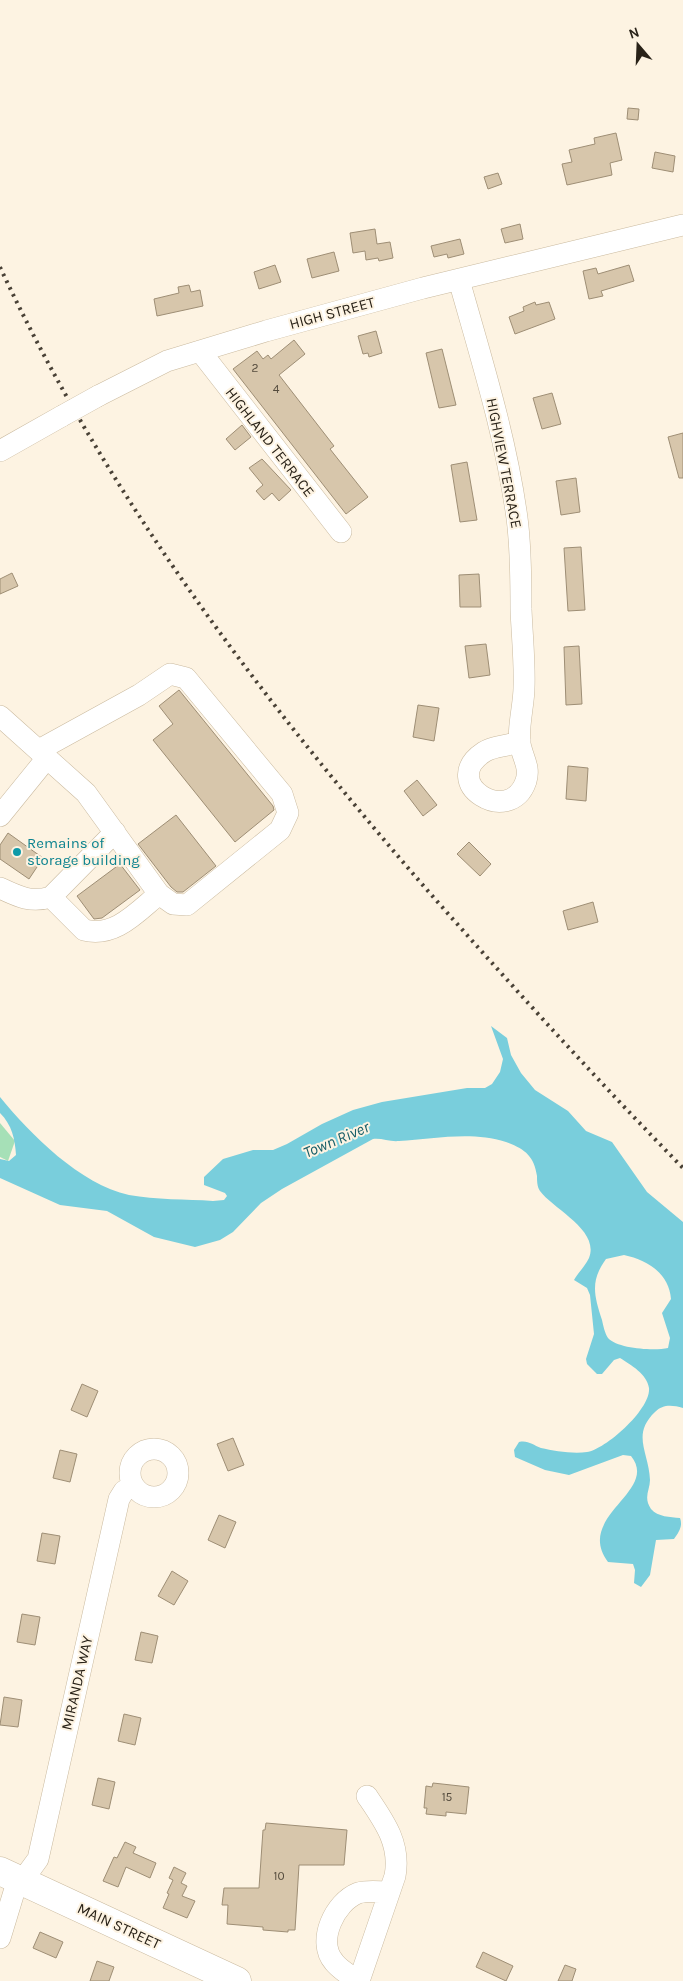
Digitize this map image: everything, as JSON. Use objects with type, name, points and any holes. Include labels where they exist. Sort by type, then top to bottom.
[{"type":"main road","name":"MAIN STREET","points":[[10,1876],[237,1981]]},
{"type":"street","name":"HIGH STREET","points":[[0,450],[148,369],[200,351],[308,319],[683,225]]},
{"type":"street","name":"HIGHVIEW TERRACE","points":[[459,280],[502,442],[517,518],[524,663],[520,741]]},
{"type":"street","name":"HIGHLAND TERRACE","points":[[200,351],[340,532]]},
{"type":"street","points":[[0,716],[43,754],[86,793],[159,894],[173,904],[186,905],[280,830],[288,813],[282,794],[186,678],[170,674],[43,754],[0,816]]},
{"type":"street","points":[[0,888],[26,900],[37,902],[51,897],[115,832]]},
{"type":"street","points":[[51,897],[84,930],[105,932],[124,923],[159,894]]},
{"type":"street","name":"MIRANDA WAY","points":[[0,1938],[14,1892],[10,1876],[38,1860],[119,1498],[124,1491],[133,1486]]},
{"type":"street","points":[[367,1796],[384,1821],[396,1853],[395,1876],[359,1981],[332,1961],[328,1949],[330,1922],[337,1910],[357,1894],[389,1892]]},
{"type":"green space","points":[[0,1123],[15,1141],[8,1161],[0,1157]]},
{"type":"water","name":"Town River","points":[[491,1026],[507,1038],[511,1055],[521,1073],[535,1090],[568,1111],[586,1131],[612,1142],[647,1192],[683,1222],[683,1408],[668,1406],[658,1409],[648,1420],[643,1436],[650,1480],[647,1501],[651,1509],[657,1514],[680,1518],[681,1526],[674,1539],[656,1540],[650,1575],[641,1587],[634,1583],[635,1570],[633,1564],[608,1562],[600,1546],[601,1531],[608,1518],[635,1481],[637,1469],[631,1456],[623,1455],[569,1475],[545,1470],[515,1457],[514,1450],[519,1442],[528,1442],[541,1448],[582,1453],[605,1444],[635,1417],[648,1397],[649,1388],[642,1374],[620,1358],[614,1360],[602,1374],[597,1374],[587,1364],[586,1359],[594,1334],[590,1295],[587,1288],[574,1280],[589,1258],[591,1248],[588,1238],[574,1221],[540,1191],[534,1163],[528,1154],[518,1147],[493,1139],[466,1136],[396,1141],[373,1139],[282,1189],[261,1203],[233,1232],[220,1240],[195,1247],[154,1237],[107,1211],[60,1205],[0,1178],[0,1159],[9,1161],[16,1155],[12,1132],[0,1113],[0,1097],[26,1127],[58,1156],[75,1169],[111,1189],[139,1197],[213,1201],[224,1200],[227,1196],[225,1193],[204,1185],[204,1177],[223,1159],[253,1150],[273,1150],[353,1110],[382,1102],[467,1088],[485,1088],[492,1084],[500,1072],[503,1059]],"holes":[[[624,1255],[633,1257],[655,1269],[666,1282],[671,1299],[662,1313],[670,1338],[668,1348],[646,1349],[628,1347],[613,1342],[606,1334],[596,1296],[595,1288],[598,1274],[606,1259]]]},
{"type":"building","points":[[628,108],[639,109],[638,120],[627,119]]},
{"type":"building","points":[[616,133],[622,160],[610,163],[612,175],[567,185],[562,164],[572,162],[569,150],[595,144],[594,138]]},
{"type":"building","points":[[655,152],[675,156],[673,172],[652,168]]},
{"type":"building","points":[[498,173],[502,184],[488,189],[484,177]]},
{"type":"building","points":[[520,224],[523,239],[505,243],[501,229]]},
{"type":"building","points":[[375,229],[377,244],[390,242],[393,258],[379,261],[378,258],[366,260],[365,251],[353,253],[350,233]]},
{"type":"building","points":[[460,239],[464,254],[448,258],[447,254],[434,257],[431,246]]},
{"type":"building","points":[[334,252],[339,271],[312,278],[307,259]]},
{"type":"building","points":[[275,265],[281,282],[259,289],[254,272]]},
{"type":"building","points":[[629,265],[634,281],[601,291],[603,296],[589,299],[583,271],[596,268],[598,274]]},
{"type":"building","points":[[189,285],[191,292],[200,290],[203,306],[157,316],[154,299],[179,293],[178,287]]},
{"type":"building","points":[[535,302],[536,305],[549,302],[555,319],[515,334],[509,317],[524,311],[523,307]]},
{"type":"building","points":[[376,331],[382,353],[369,357],[368,353],[363,354],[358,336]]},
{"type":"building","points":[[294,340],[305,354],[279,375],[334,446],[330,449],[368,497],[346,514],[233,369],[257,351],[263,359],[268,355],[271,359]]},
{"type":"building","points":[[442,349],[456,405],[439,408],[426,353]]},
{"type":"building","points":[[552,393],[561,424],[542,429],[533,398]]},
{"type":"building","points":[[242,425],[251,437],[235,450],[226,439]]},
{"type":"building","points":[[683,433],[683,478],[679,478],[668,437]]},
{"type":"building","points":[[262,459],[291,490],[279,501],[272,493],[264,500],[256,491],[263,485],[249,468]]},
{"type":"building","points":[[467,462],[477,520],[460,522],[451,465]]},
{"type":"building","points":[[576,478],[580,512],[561,515],[556,481]]},
{"type":"building","points":[[581,547],[585,610],[568,611],[564,548]]},
{"type":"building","points":[[12,573],[18,586],[0,594],[0,579]]},
{"type":"building","points":[[479,574],[481,607],[460,607],[459,575]]},
{"type":"building","points":[[486,644],[490,675],[469,678],[465,646]]},
{"type":"building","points":[[579,646],[582,704],[566,705],[564,647]]},
{"type":"building","points":[[179,690],[273,806],[274,810],[235,842],[153,740],[173,724],[159,706]]},
{"type":"building","points":[[418,705],[439,708],[434,741],[413,737]]},
{"type":"building","points":[[568,766],[588,768],[586,801],[566,799]]},
{"type":"building","points":[[417,780],[437,805],[423,816],[404,791]]},
{"type":"building","points":[[176,815],[216,866],[183,892],[177,892],[171,887],[138,844]]},
{"type":"building","name":"Remains of storage building","points":[[8,833],[43,858],[29,879],[0,859],[0,845]]},
{"type":"building","points":[[469,842],[491,864],[480,876],[457,854]]},
{"type":"building","points":[[120,864],[140,890],[102,918],[94,919],[77,896]]},
{"type":"building","points":[[593,902],[598,922],[568,930],[563,911]]},
{"type":"building","points":[[82,1384],[98,1391],[87,1417],[71,1410]]},
{"type":"building","points":[[233,1438],[244,1465],[228,1471],[217,1444]]},
{"type":"building","points":[[60,1450],[77,1454],[70,1482],[53,1478]]},
{"type":"building","points":[[219,1515],[236,1522],[225,1548],[208,1540]]},
{"type":"building","points":[[42,1533],[60,1536],[55,1564],[37,1561]]},
{"type":"building","points":[[172,1571],[188,1581],[174,1605],[158,1596]]},
{"type":"building","points":[[22,1614],[40,1617],[35,1645],[17,1642]]},
{"type":"building","points":[[141,1632],[158,1636],[152,1663],[135,1660]]},
{"type":"building","points":[[4,1697],[22,1700],[18,1727],[0,1725]]},
{"type":"building","points":[[124,1714],[141,1718],[135,1745],[118,1741]]},
{"type":"building","points":[[98,1778],[115,1782],[109,1809],[92,1805]]},
{"type":"building","points":[[433,1783],[469,1787],[466,1814],[446,1812],[446,1816],[426,1814],[427,1808],[424,1808],[426,1786],[432,1787]]},
{"type":"building","points":[[266,1823],[347,1830],[344,1865],[299,1865],[295,1930],[288,1930],[288,1932],[263,1930],[263,1927],[227,1924],[228,1905],[222,1905],[224,1888],[259,1888],[263,1830],[265,1830]]},
{"type":"building","points":[[125,1842],[136,1847],[133,1853],[156,1863],[150,1878],[126,1867],[118,1887],[103,1881],[114,1857],[117,1858]]},
{"type":"building","points":[[174,1867],[186,1873],[181,1883],[187,1886],[182,1896],[195,1901],[187,1918],[163,1908],[173,1880],[169,1878]]},
{"type":"building","points":[[40,1932],[63,1942],[56,1958],[33,1948]]},
{"type":"building","points":[[483,1952],[513,1966],[506,1981],[476,1967]]},
{"type":"building","points":[[97,1961],[114,1967],[109,1981],[90,1981]]},
{"type":"building","points":[[565,1965],[576,1969],[572,1981],[558,1981]]},
{"type":"railway","points":[[0,267],[42,352],[89,435],[139,515],[192,594],[248,670],[366,819],[428,891],[554,1031],[683,1168]]},
{"type":"place","name":"Remains of storage building","points":[[17,852]]}]
